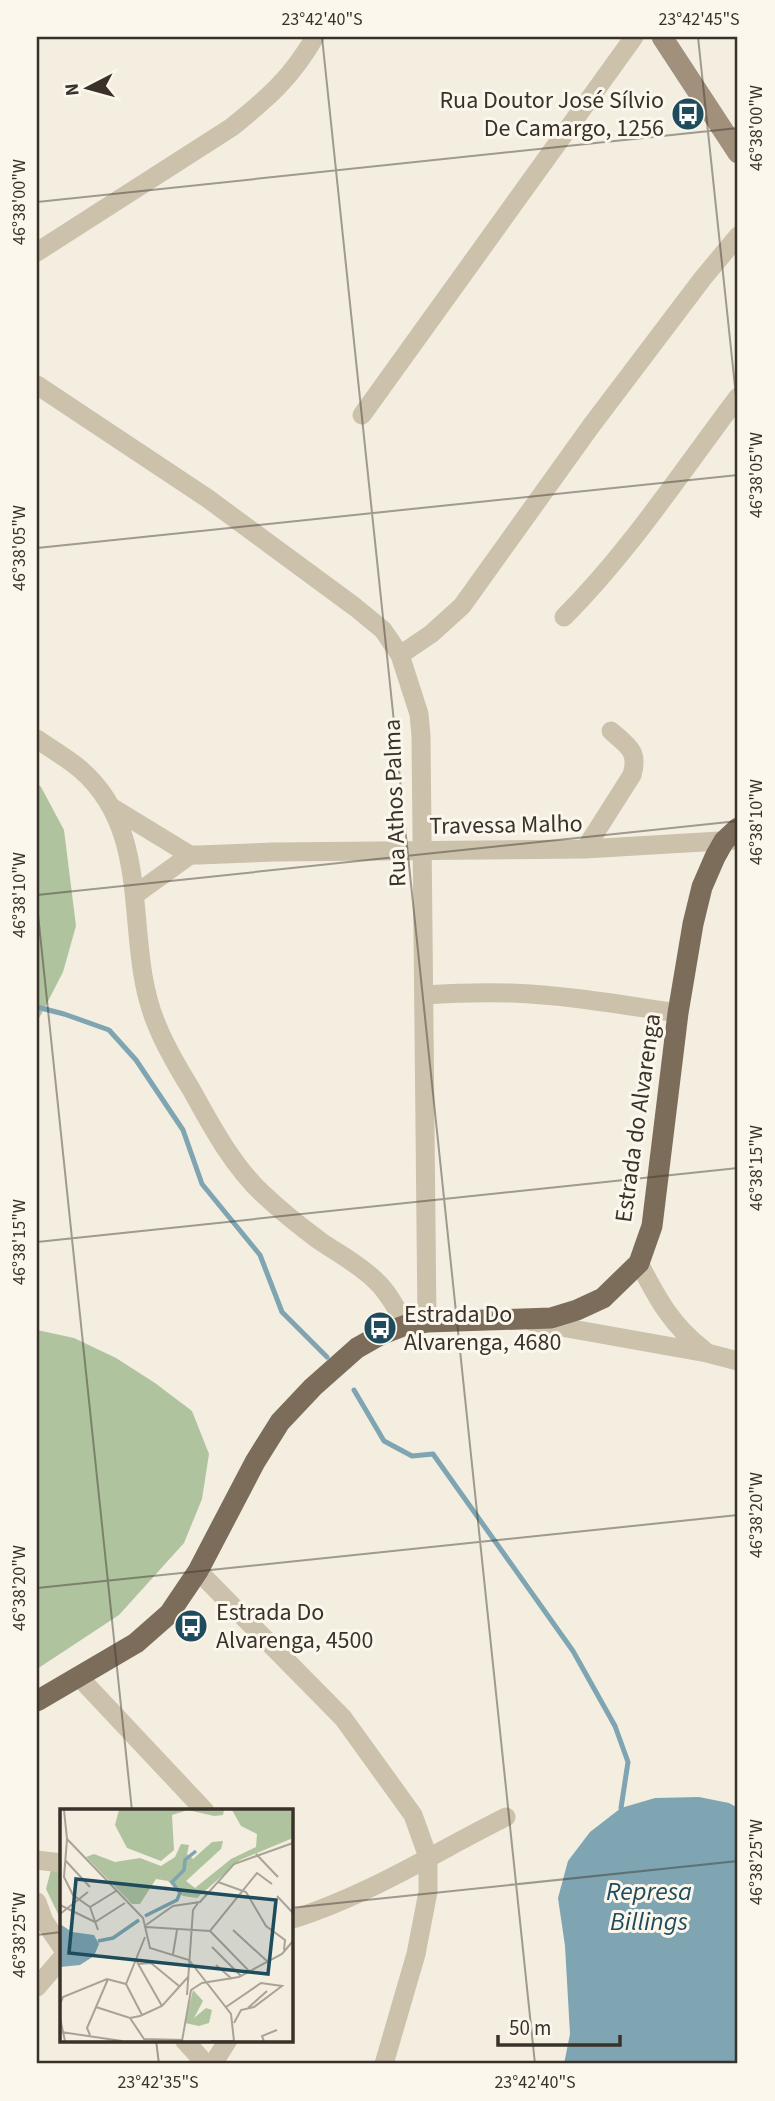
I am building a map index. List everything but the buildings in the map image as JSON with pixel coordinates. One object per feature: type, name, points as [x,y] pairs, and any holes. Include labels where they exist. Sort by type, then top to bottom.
[{"type":"main road","name":"Estrada do Alvarenga","points":[[37,1702],[136,1643],[169,1614],[198,1571],[255,1462],[280,1422],[357,1348],[380,1335],[417,1323],[551,1318],[578,1310],[603,1298],[639,1263],[652,1226],[678,1013],[693,924],[702,887],[734,837]]},
{"type":"street","points":[[37,252],[232,127],[286,80],[315,37]]},
{"type":"street","points":[[362,415],[634,37]]},
{"type":"street","points":[[662,37],[738,153]]},
{"type":"street","points":[[400,655],[431,634],[462,606],[591,426],[738,236]]},
{"type":"street","name":"Rua Athos Palma","points":[[37,385],[207,498],[355,607],[383,630],[400,655],[413,693],[421,736],[424,851],[422,915],[425,995],[417,1323]]},
{"type":"street","points":[[564,617],[585,596],[648,519],[738,397]]},
{"type":"street","points":[[585,849],[635,766],[633,753],[611,731]]},
{"type":"street","points":[[37,739],[81,770],[113,808],[190,855],[136,894]]},
{"type":"street","points":[[113,808],[136,894],[137,934],[143,979],[155,1022],[175,1062],[229,1152],[261,1192],[318,1239],[376,1281],[417,1323]]},
{"type":"street","name":"Travessa Malho","points":[[190,855],[585,849],[734,837]]},
{"type":"street","points":[[425,995],[513,993],[678,1013]]},
{"type":"street","points":[[639,1263],[674,1324],[707,1353]]},
{"type":"street","points":[[524,1320],[738,1361]]},
{"type":"street","points":[[198,1571],[343,1718],[413,1815],[428,1857],[428,1892],[416,1954],[384,2064]]},
{"type":"street","points":[[79,1677],[203,1809]]},
{"type":"street","points":[[292,1919],[352,1898],[506,1817]]},
{"type":"street","points":[[37,1860],[60,1863]]},
{"type":"street","points":[[37,1902],[44,1921],[60,1945]]},
{"type":"street","points":[[37,1987],[60,1960]]},
{"type":"street","points":[[186,2042],[206,2064]]},
{"type":"street","points":[[213,2064],[227,2042]]},
{"type":"green space","points":[[37,783],[64,830],[76,926],[63,972],[37,1021]]},
{"type":"green space","points":[[37,1330],[74,1338],[116,1358],[155,1383],[192,1411],[209,1454],[202,1499],[184,1543],[119,1615],[37,1669]]},
{"type":"green space","points":[[51,1870],[60,1873],[60,1918],[46,1889]]},
{"type":"water","name":"Represa Billings","points":[[699,1797],[729,1803],[738,1808],[738,2064],[564,2064],[570,2034],[565,1946],[558,1898],[568,1861],[590,1832],[621,1808],[655,1798]]},
{"type":"waterway","points":[[37,1007],[109,1030],[136,1060],[183,1130],[202,1184],[260,1255],[282,1312],[327,1357]]},
{"type":"waterway","points":[[354,1390],[384,1441],[412,1456],[433,1454],[573,1651],[615,1726],[628,1762],[621,1808]]},
{"type":"place","name":"Rua Doutor José Sílvio De Camargo, 1256","points":[[688,114]]},
{"type":"place","name":"Estrada Do Alvarenga, 4680","points":[[380,1328]]},
{"type":"place","name":"Estrada Do Alvarenga, 4500","points":[[191,1626]]}]
